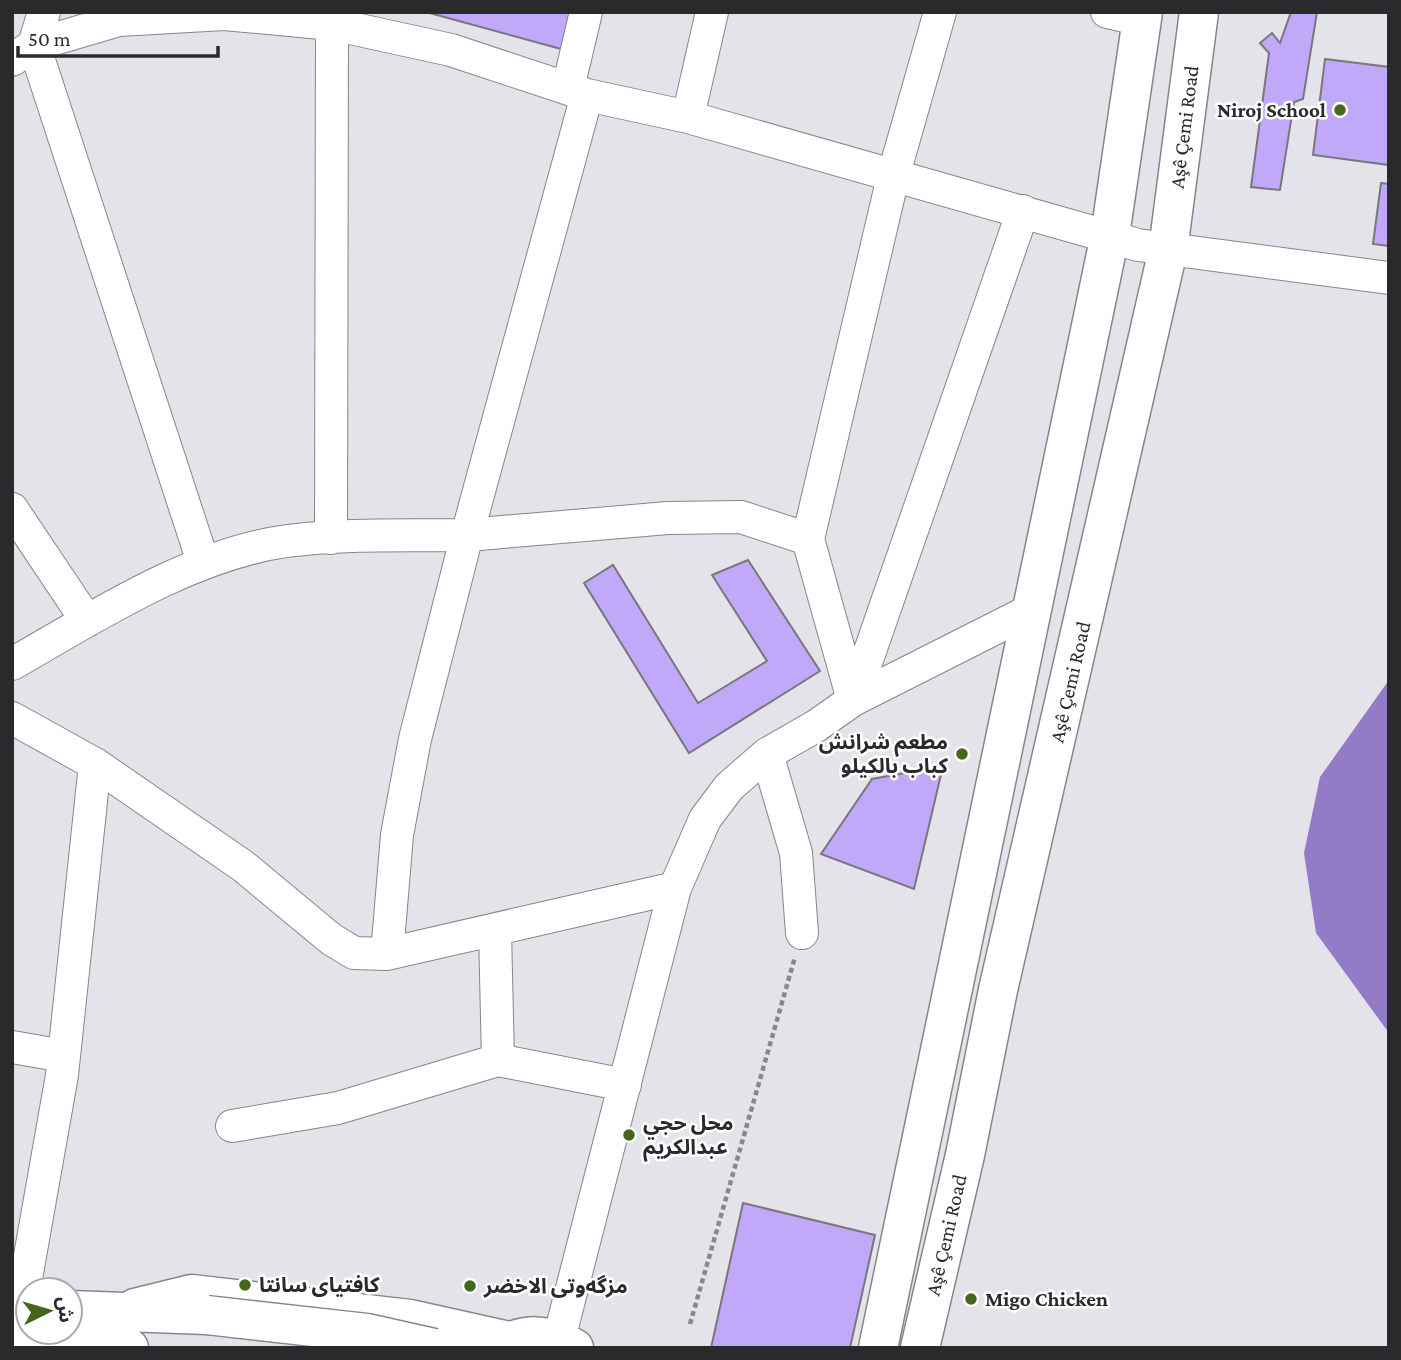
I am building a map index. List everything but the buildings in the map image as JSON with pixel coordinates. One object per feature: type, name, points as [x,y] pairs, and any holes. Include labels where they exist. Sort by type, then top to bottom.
[{"type":"main road","name":"Aşê Çemi Road","points":[[920,1348],[965,1155],[998,990],[1168,250],[1199,12]]},
{"type":"main road","name":"Aşê Çemi Road","points":[[878,1348],[1035,608],[1110,235],[1130,15]]},
{"type":"main road","points":[[124,1339],[192,1294],[423,1338]]},
{"type":"main road","points":[[84,1330],[124,1339],[207,1315],[367,1334],[503,1344],[526,1336],[567,1344]]},
{"type":"main road","points":[[84,1318],[124,1339]]},
{"type":"street","points":[[44,12],[23,52],[203,562]]},
{"type":"street","points":[[387,954],[397,835],[415,739],[578,91],[586,12]]},
{"type":"street","points":[[688,117],[712,12]]},
{"type":"street","points":[[853,700],[808,539],[893,177],[940,12]]},
{"type":"street","points":[[23,52],[119,20],[224,14],[332,24],[451,50],[578,91],[688,117],[893,177],[1168,250],[1389,278]]},
{"type":"street","points":[[331,538],[332,24]]},
{"type":"street","points":[[853,700],[1023,211]]},
{"type":"street","points":[[12,509],[87,621]]},
{"type":"street","points":[[12,664],[87,621],[203,562],[286,541],[467,535],[668,518],[741,517],[808,539]]},
{"type":"street","points":[[567,1344],[625,1085],[675,888],[705,819],[729,786],[767,754],[853,700],[1035,608]]},
{"type":"street","points":[[12,718],[95,764],[243,866],[331,939],[354,953],[387,954],[675,888]]},
{"type":"street","points":[[767,754],[796,853],[802,933]]},
{"type":"street","points":[[25,1276],[64,1056],[95,764]]},
{"type":"street","points":[[495,931],[498,1060]]},
{"type":"street","points":[[12,1047],[64,1056]]},
{"type":"street","points":[[232,1126],[338,1108],[498,1060],[625,1085]]},
{"type":"path","points":[[690,1324],[802,933]]},
{"type":"shaded area","points":[[1389,680],[1389,1033],[1316,933],[1304,853],[1320,777]]},
{"type":"place","name":"Niroj School","points":[[1340,110]]},
{"type":"place","name":"مطعم شرانش كباب بالكيلو","points":[[962,754]]},
{"type":"place","name":"محل حجي عبدالكريم","points":[[629,1135]]},
{"type":"place","name":"کافتیای سانتا","points":[[245,1285]]},
{"type":"place","name":"مزگەوتی الاخضر","points":[[470,1286]]},
{"type":"place","name":"Migo Chicken","points":[[971,1299]]}]
